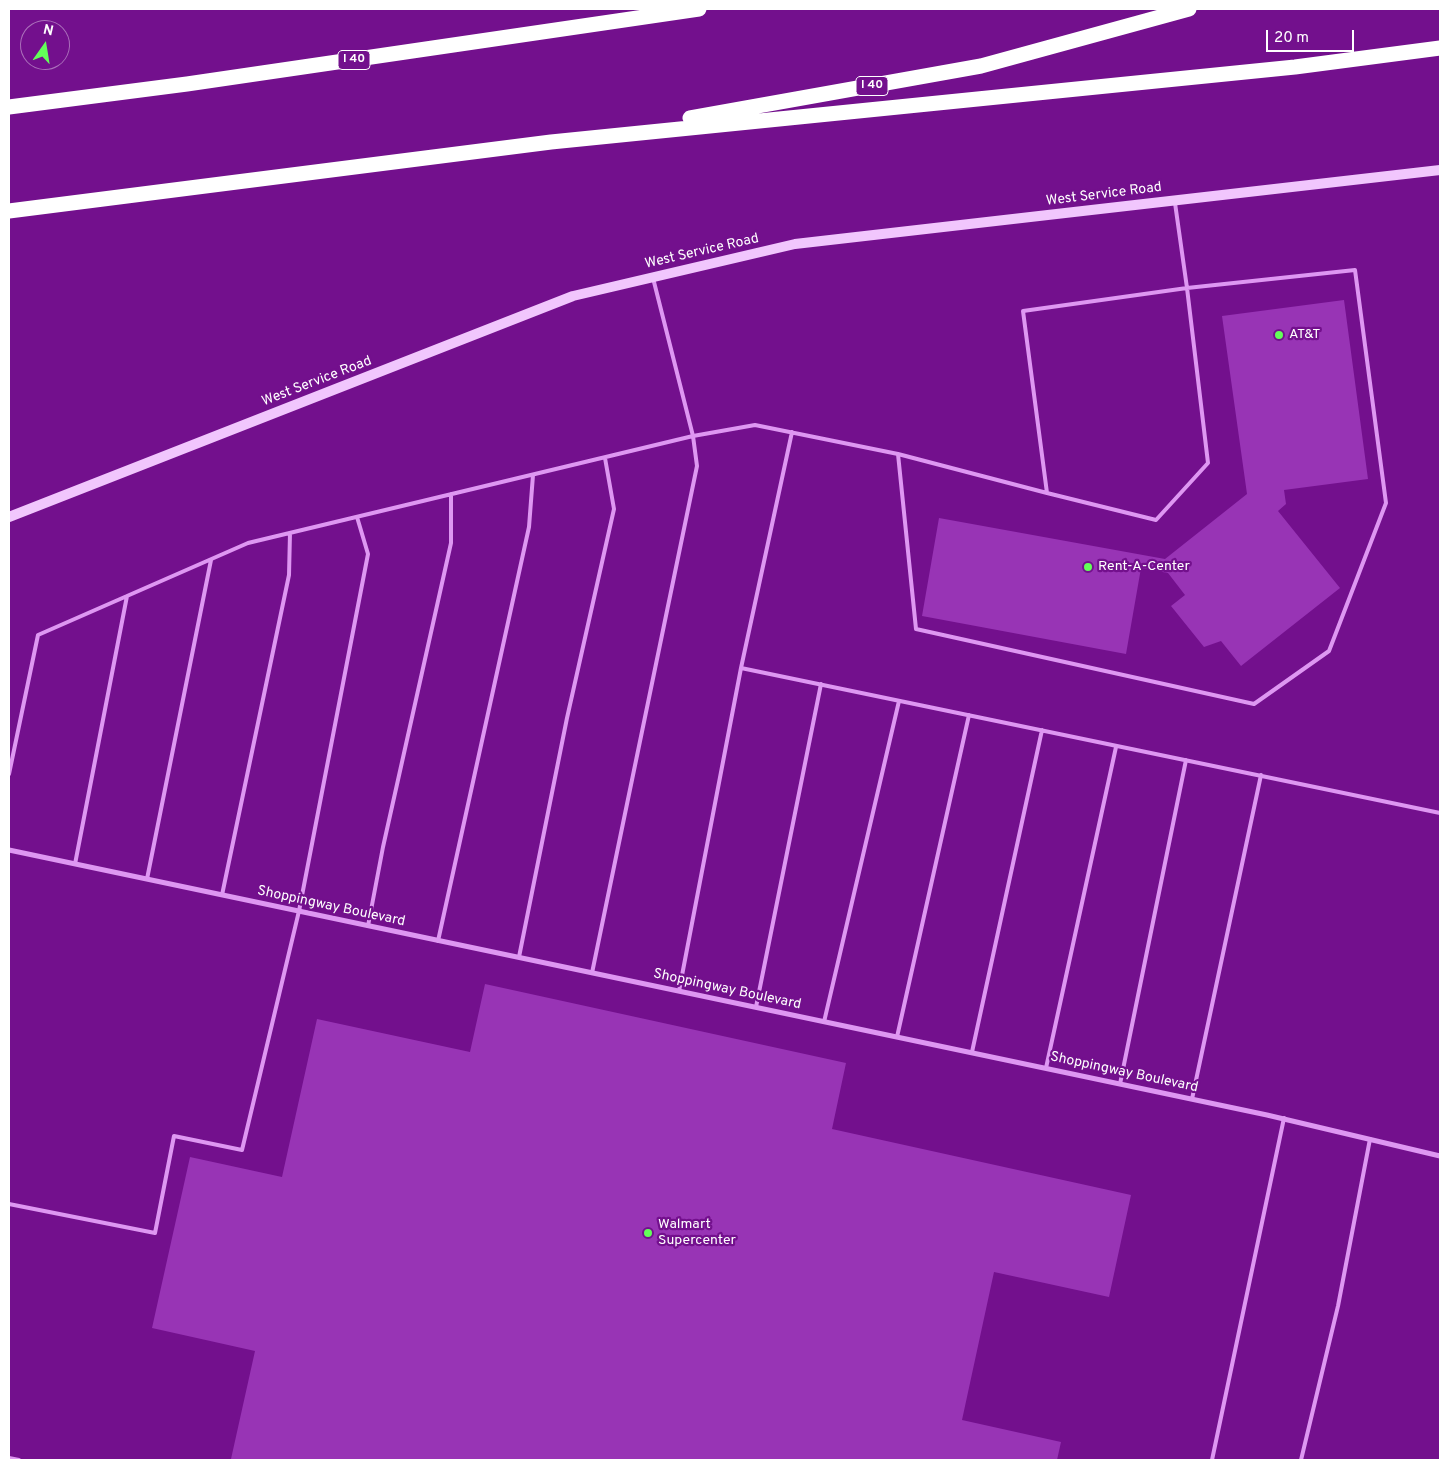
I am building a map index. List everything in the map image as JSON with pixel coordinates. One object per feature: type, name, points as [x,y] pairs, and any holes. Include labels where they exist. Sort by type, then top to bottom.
[{"type":"highway","name":"I 40","points":[[9,107],[187,84],[699,9]]},
{"type":"highway","name":"I 40","points":[[9,211],[551,142],[780,104],[981,66],[1189,9]]},
{"type":"highway","points":[[551,142],[1295,67],[1440,48]]},
{"type":"main road","name":"West Service Road","points":[[9,517],[573,296],[795,244],[1440,170]]},
{"type":"street","name":"Shoppingway Boulevard","points":[[9,850],[1284,1118],[1440,1156]]},
{"type":"lane","points":[[9,774],[38,635],[248,543],[693,436],[755,425],[898,454],[1156,520],[1208,463],[1175,200]]},
{"type":"lane","points":[[898,454],[916,630],[1254,704],[1329,651],[1386,503],[1355,270],[1187,288],[1023,311],[1047,493]]},
{"type":"lane","points":[[592,973],[697,466],[693,436],[653,278]]},
{"type":"lane","points":[[679,991],[740,668],[792,432]]},
{"type":"lane","points":[[519,957],[567,718],[614,509],[605,458]]},
{"type":"lane","points":[[438,940],[529,527],[533,475]]},
{"type":"lane","points":[[368,926],[383,847],[451,543],[451,494]]},
{"type":"lane","points":[[9,1204],[154,1233],[174,1136],[242,1150],[299,911],[368,554],[357,517]]},
{"type":"lane","points":[[222,895],[289,575],[290,533]]},
{"type":"lane","points":[[147,879],[210,560]]},
{"type":"lane","points":[[74,864],[127,596]]},
{"type":"lane","points":[[740,668],[1440,812]]},
{"type":"lane","points":[[756,1007],[821,684]]},
{"type":"lane","points":[[824,1022],[899,700]]},
{"type":"lane","points":[[897,1037],[969,715]]},
{"type":"lane","points":[[972,1052],[1042,730]]},
{"type":"lane","points":[[1046,1068],[1116,746]]},
{"type":"lane","points":[[1120,1084],[1186,760]]},
{"type":"lane","points":[[1192,1099],[1260,776]]},
{"type":"lane","points":[[1212,1460],[1284,1118]]},
{"type":"lane","points":[[1301,1460],[1338,1306],[1370,1139]]},
{"type":"lane","points":[[9,1458],[19,1460]]},
{"type":"building","points":[[1344,300],[1368,479],[1284,490],[1286,504],[1278,511],[1340,588],[1241,666],[1221,641],[1204,647],[1171,606],[1185,595],[1168,573],[1141,568],[1126,654],[922,616],[939,518],[1165,559],[1247,494],[1222,316]]},
{"type":"building","name":"Walmart Supercenter","points":[[485,984],[846,1063],[832,1129],[1131,1195],[1109,1297],[994,1272],[962,1420],[1061,1442],[1057,1460],[231,1459],[255,1351],[152,1328],[190,1157],[282,1177],[317,1019],[470,1052]]},
{"type":"place","name":"AT&T","points":[[1279,335]]},
{"type":"place","name":"Rent-A-Center","points":[[1088,567]]},
{"type":"place","name":"Walmart Supercenter","points":[[648,1233]]}]
